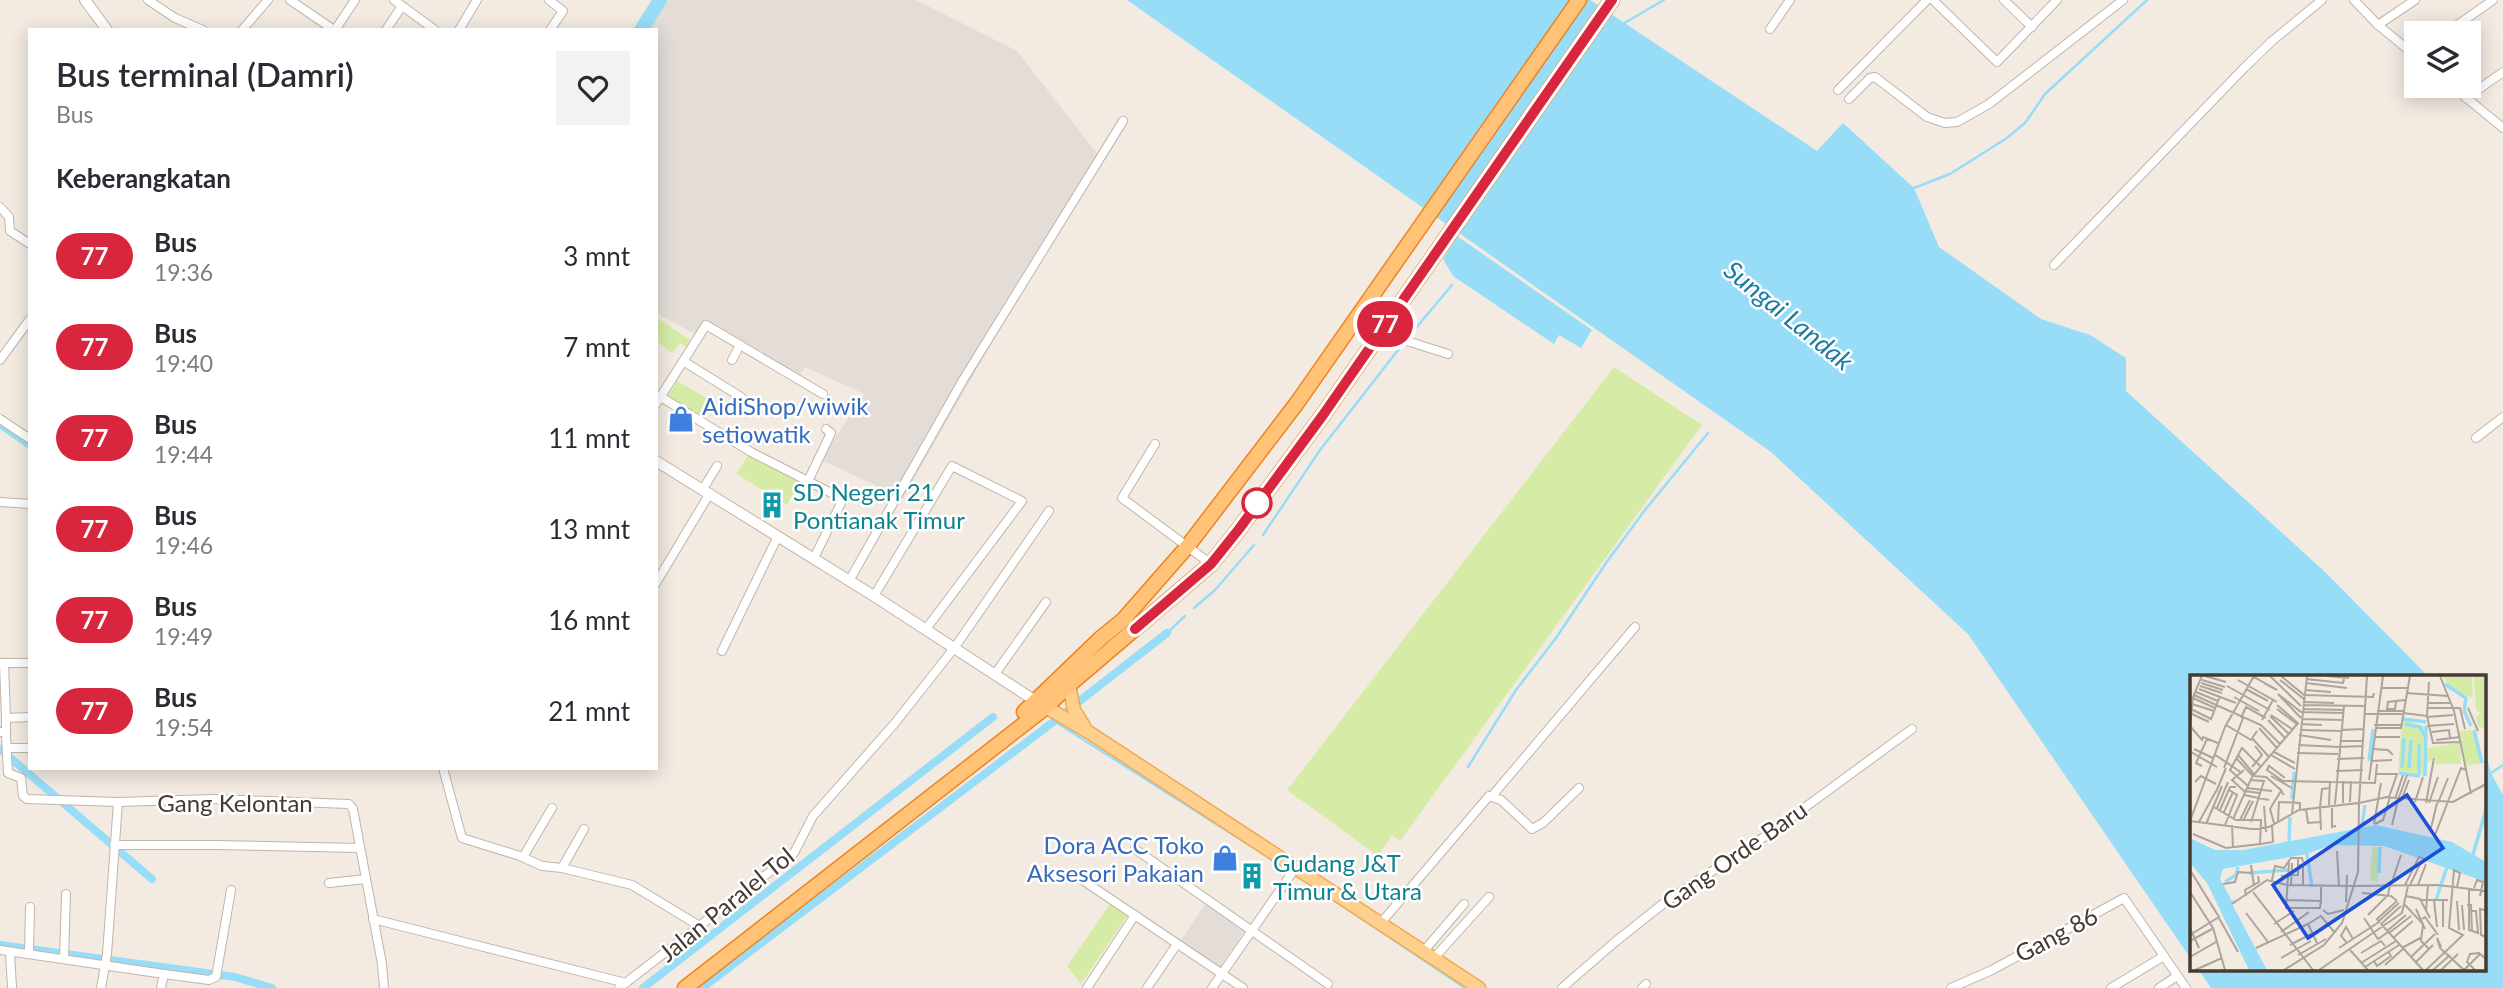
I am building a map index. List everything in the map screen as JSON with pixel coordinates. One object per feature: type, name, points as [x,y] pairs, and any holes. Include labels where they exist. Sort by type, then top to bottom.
[{"type":"highway","points":[[674,988],[911,799],[1052,710],[1101,638],[1123,620],[1187,547],[1297,403],[1579,0]]},
{"type":"highway","points":[[1052,710],[1069,684],[1211,564],[1323,415],[1612,0]]},
{"type":"highway","points":[[685,988],[951,776]]},
{"type":"main road","points":[[1069,684],[1073,710],[1090,733]]},
{"type":"main road","points":[[1052,710],[1479,988]]},
{"type":"street","points":[[85,0],[106,28]]},
{"type":"street","points":[[148,0],[175,18],[198,28]]},
{"type":"street","points":[[244,28],[268,0]]},
{"type":"street","points":[[290,0],[331,28]]},
{"type":"street","points":[[335,28],[355,0]]},
{"type":"street","points":[[459,28],[478,0]]},
{"type":"street","points":[[549,0],[563,11],[551,28]]},
{"type":"street","points":[[1770,29],[1790,0]]},
{"type":"street","points":[[1838,90],[1927,0]]},
{"type":"street","points":[[1933,0],[1997,62],[2057,0]]},
{"type":"street","points":[[2004,0],[2032,27]]},
{"type":"street","points":[[1849,99],[1870,78],[1875,77],[1927,117],[1945,123],[1957,122],[1989,104],[2123,0]]},
{"type":"street","points":[[2054,265],[2228,84],[2272,41],[2322,0]]},
{"type":"street","points":[[2354,0],[2378,25],[2404,46]]},
{"type":"street","points":[[2378,25],[2416,0]]},
{"type":"street","points":[[2463,21],[2493,0]]},
{"type":"street","points":[[387,28],[398,3],[432,28]]},
{"type":"street","points":[[2481,87],[2503,72]]},
{"type":"street","points":[[2466,98],[2503,128]]},
{"type":"street","points":[[849,581],[963,380],[1123,121]]},
{"type":"street","points":[[0,207],[9,217],[10,231],[28,243]]},
{"type":"street","points":[[1390,317],[1407,341],[1448,354]]},
{"type":"street","points":[[0,360],[28,322]]},
{"type":"street","points":[[814,558],[843,499],[751,452],[659,400],[706,325],[823,394]]},
{"type":"street","points":[[732,360],[740,345]]},
{"type":"street","points":[[683,361],[741,397]]},
{"type":"street","points":[[2476,439],[2503,417]]},
{"type":"street","points":[[0,419],[28,438]]},
{"type":"street","points":[[808,481],[831,433],[826,429]]},
{"type":"street","points":[[1155,444],[1122,498],[1211,564]]},
{"type":"street","points":[[658,462],[1052,710]]},
{"type":"street","points":[[658,579],[717,466]]},
{"type":"street","points":[[874,596],[952,466],[1022,501],[926,629]]},
{"type":"street","points":[[0,502],[28,504]]},
{"type":"street","name":"Jalan Paralel Tol","points":[[623,986],[794,853],[813,816],[895,723],[955,647],[1049,511]]},
{"type":"street","points":[[722,651],[778,536]]},
{"type":"street","points":[[995,674],[1046,602]]},
{"type":"street","points":[[1380,924],[1634,627]]},
{"type":"street","points":[[28,663],[2,663],[6,718],[3,732],[7,748],[28,748]]},
{"type":"street","points":[[6,718],[28,717]]},
{"type":"street","name":"Gang Orde Baru","points":[[1562,988],[1664,904],[1770,833],[1912,729]]},
{"type":"street","name":"Gang Kelontan","points":[[7,748],[8,773],[20,778],[25,798],[118,802],[226,799],[343,803],[351,806],[360,848]]},
{"type":"street","points":[[444,770],[462,838],[523,857],[542,866],[562,868],[632,885],[701,927]]},
{"type":"street","points":[[1492,796],[1513,810],[1532,829],[1543,824],[1579,788]]},
{"type":"street","points":[[101,988],[107,959],[118,802]]},
{"type":"street","points":[[523,857],[552,808]]},
{"type":"street","points":[[562,868],[584,830]]},
{"type":"street","points":[[114,845],[360,848],[384,988]]},
{"type":"street","points":[[1135,849],[1328,984]]},
{"type":"street","points":[[1212,988],[1296,867]]},
{"type":"street","points":[[1076,875],[1243,988]]},
{"type":"street","points":[[329,883],[366,879]]},
{"type":"street","points":[[0,950],[10,952],[29,949],[107,959],[164,974],[209,980],[216,974],[231,890]]},
{"type":"street","points":[[64,954],[66,894]]},
{"type":"street","points":[[1429,955],[1489,897]]},
{"type":"street","name":"Gang 86","points":[[1951,988],[1961,986],[1992,970],[2124,898],[2164,956]]},
{"type":"street","points":[[1429,955],[1464,904]]},
{"type":"street","points":[[29,949],[30,907]]},
{"type":"street","points":[[1087,988],[1135,915]]},
{"type":"street","points":[[373,919],[623,986]]},
{"type":"street","points":[[1147,988],[1177,944]]},
{"type":"street","points":[[10,952],[12,988]]},
{"type":"street","points":[[2110,988],[2164,956],[2186,988]]},
{"type":"street","points":[[161,988],[164,974]]},
{"type":"street","points":[[2159,988],[2177,976]]},
{"type":"shaded area","points":[[666,0],[916,0],[1017,51],[1099,156],[903,498],[821,460],[864,394],[805,367],[798,378],[710,326],[702,338],[658,314],[658,28],[649,28]]},
{"type":"shaded area","points":[[1205,904],[1244,931],[1219,969],[1180,942]]},
{"type":"green space","points":[[658,318],[690,340],[686,347],[680,343],[672,353],[658,342]]},
{"type":"green space","points":[[1614,367],[1702,425],[1400,841],[1392,835],[1378,856],[1287,790]]},
{"type":"green space","points":[[677,381],[710,400],[702,418],[667,398]]},
{"type":"green space","points":[[749,454],[799,482],[787,505],[736,474]]},
{"type":"green space","points":[[1110,904],[1127,916],[1081,984],[1067,966]]},
{"type":"water","name":"Sungai Landak","points":[[1127,0],[1590,0],[1817,151],[1843,123],[1914,188],[1939,247],[2041,319],[2090,335],[2126,358],[2126,391],[2325,572],[2427,675],[2190,675],[2190,958],[1968,634],[1771,452]]},
{"type":"water","points":[[1457,236],[1592,330],[1581,348],[1559,335],[1554,344],[1453,276],[1443,259]]},
{"type":"water","points":[[2486,754],[2491,773],[2503,795],[2503,988],[2211,988],[2199,970],[2486,970]]},
{"type":"waterway","points":[[642,28],[660,0]]},
{"type":"waterway","points":[[1621,25],[1664,0]]},
{"type":"waterway","points":[[1914,188],[1950,174],[2007,138],[2025,123],[2045,94],[2147,0]]},
{"type":"waterway","points":[[1410,335],[1452,285]]},
{"type":"waterway","points":[[1263,535],[1320,450],[1402,345]]},
{"type":"waterway","points":[[0,424],[28,444]]},
{"type":"waterway","points":[[1468,767],[1516,690],[1556,638],[1606,563],[1708,433]]},
{"type":"waterway","points":[[1194,608],[1215,590],[1254,545]]},
{"type":"waterway","points":[[1167,633],[1185,616]]},
{"type":"waterway","points":[[1077,703],[1167,633]]},
{"type":"waterway","points":[[702,988],[1069,710]]},
{"type":"waterway","points":[[643,988],[993,717]]},
{"type":"waterway","points":[[1054,721],[1254,848]]},
{"type":"waterway","points":[[0,749],[152,879]]},
{"type":"waterway","points":[[2491,773],[2503,765]]},
{"type":"waterway","points":[[1328,896],[1465,988]]},
{"type":"waterway","points":[[0,945],[235,977],[272,988]]},
{"type":"bus line","name":"77","points":[[1135,629],[1211,564],[1239,529],[1323,415],[1612,0]]},
{"type":"place","name":"AidiShop/wiwik setiowatik","points":[[681,419]]},
{"type":"place","name":"SD Negeri 21 Pontianak Timur","points":[[772,505]]},
{"type":"place","name":"Dora ACC Toko Aksesori Pakaian","points":[[1225,858]]},
{"type":"place","name":"Gudang J&T Timur & Utara","points":[[1252,876]]}]
